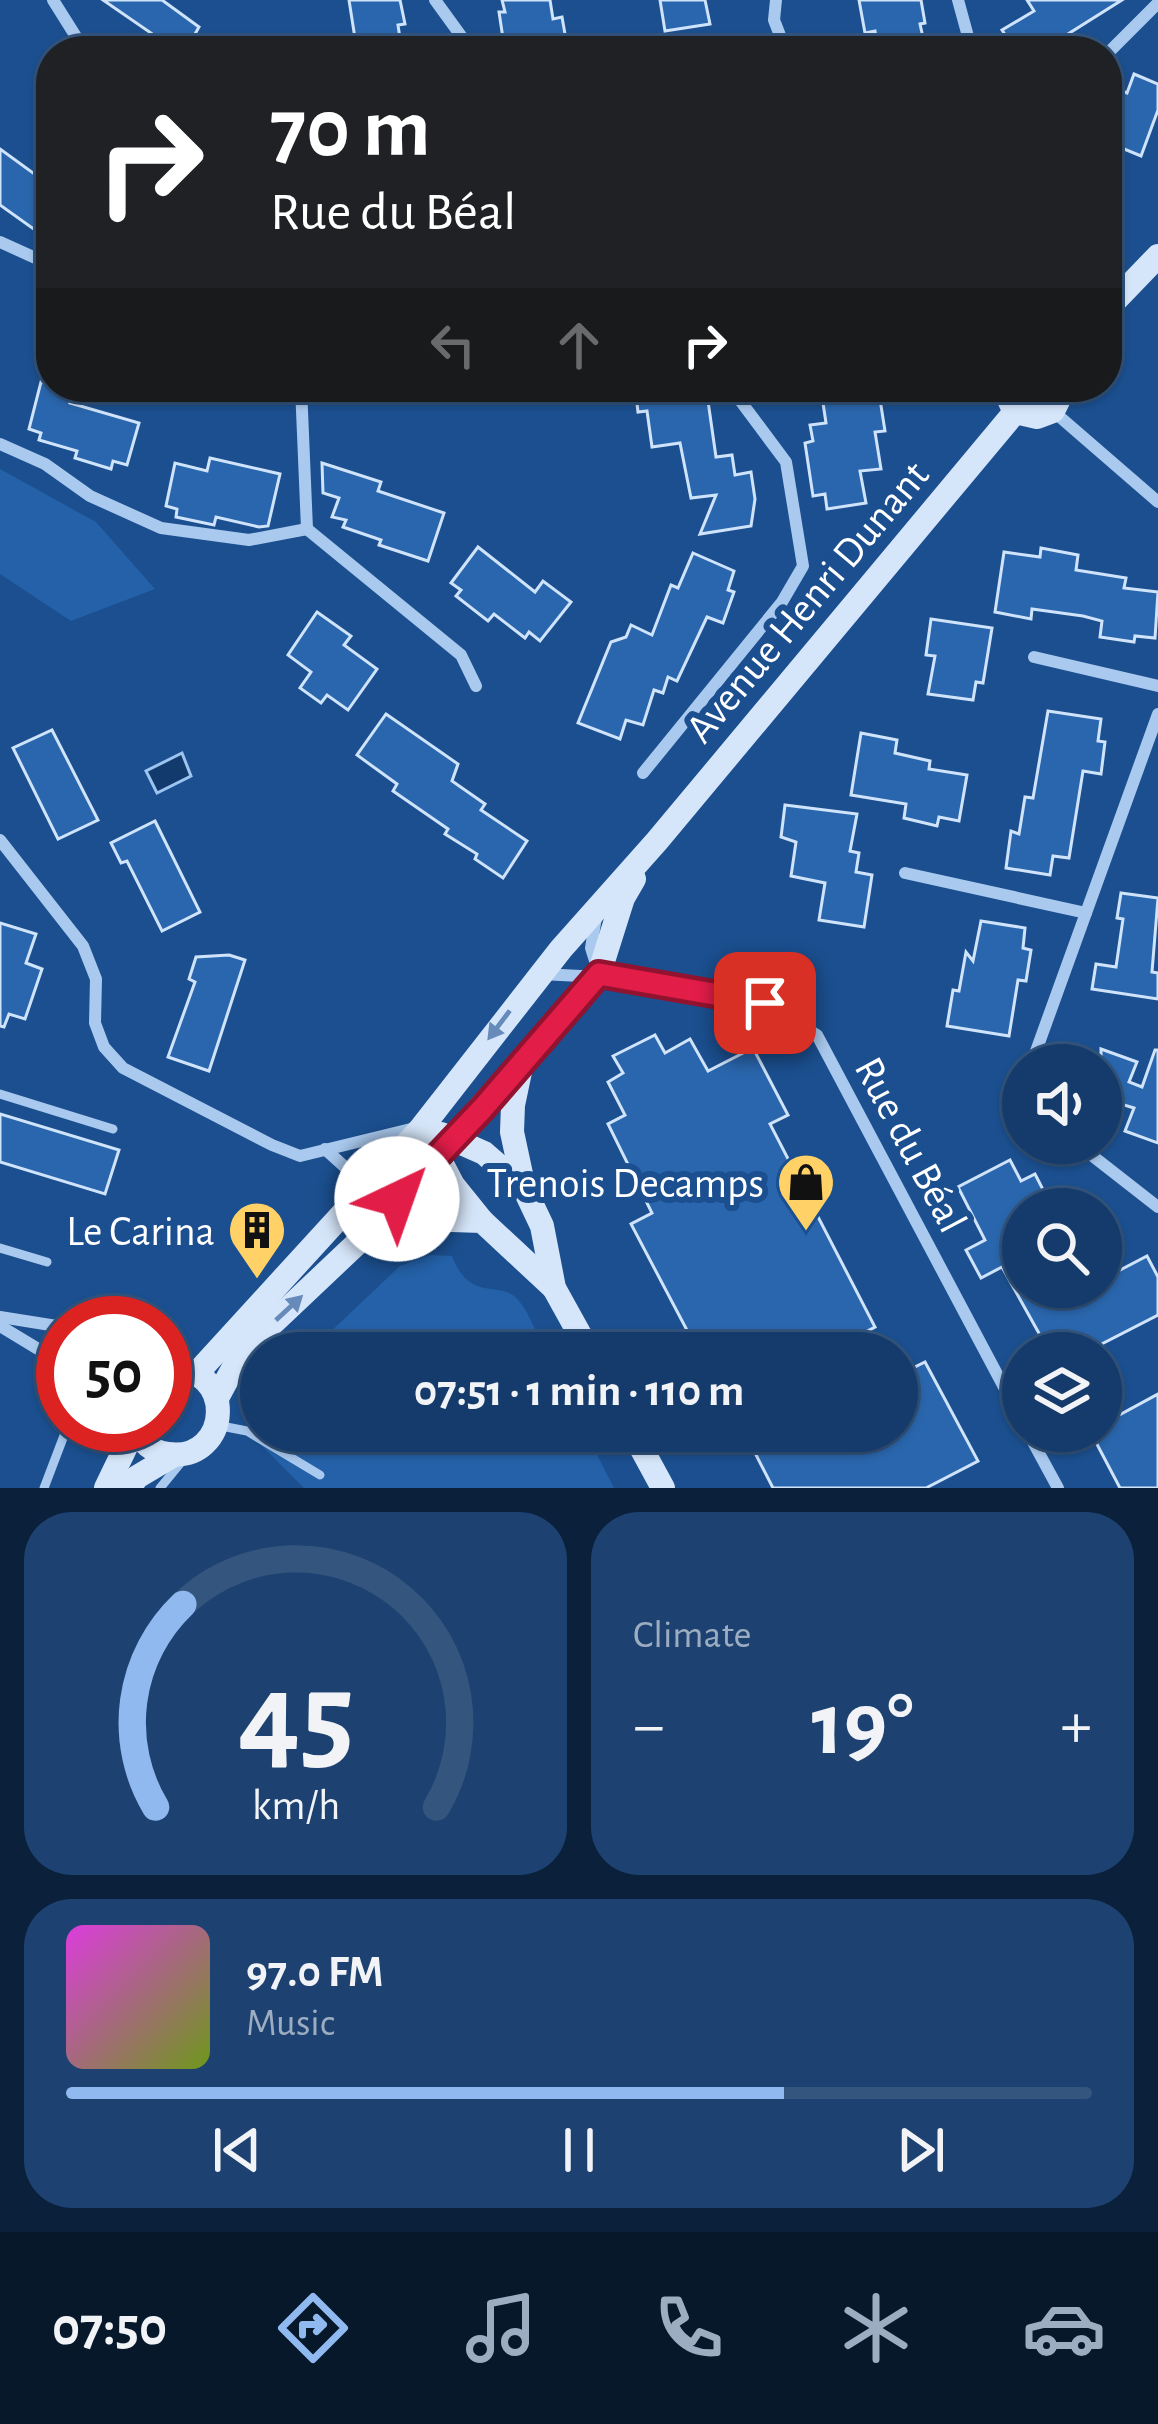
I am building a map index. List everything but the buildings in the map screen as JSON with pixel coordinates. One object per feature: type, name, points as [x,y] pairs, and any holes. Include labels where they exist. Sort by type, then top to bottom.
[{"type":"main road","points":[[1122,293],[1158,256]]},
{"type":"main road","points":[[1010,402],[1015,412],[1037,418],[1053,411],[1058,402]]},
{"type":"main road","name":"Avenue Henri Dunant","points":[[657,841],[1015,412]]},
{"type":"main road","points":[[197,1372],[361,1198],[540,974],[657,841]]},
{"type":"main road","points":[[129,1488],[137,1477],[210,1438],[217,1425],[217,1398],[242,1352],[370,1232],[599,974],[623,898],[657,841]]},
{"type":"main road","points":[[524,1059],[512,1132],[524,1188],[542,1226],[554,1288],[578,1332]]},
{"type":"main road","points":[[422,1127],[446,1147],[484,1153],[524,1188]]},
{"type":"main road","points":[[446,1147],[453,1185],[482,1221],[554,1288]]},
{"type":"main road","points":[[370,1232],[421,1219],[482,1221]]},
{"type":"main road","points":[[192,1371],[217,1398]]},
{"type":"main road","points":[[106,1488],[122,1452]]},
{"type":"main road","points":[[171,1452],[181,1454]]},
{"type":"main road","points":[[643,1452],[663,1488]]},
{"type":"street","points":[[53,0],[76,36]]},
{"type":"street","points":[[435,0],[461,36]]},
{"type":"street","points":[[776,0],[781,36]]},
{"type":"street","points":[[958,0],[968,36]]},
{"type":"street","points":[[1122,39],[1158,3]]},
{"type":"street","points":[[0,242],[36,258]]},
{"type":"street","points":[[302,402],[307,529],[461,655],[476,686]]},
{"type":"street","points":[[643,773],[782,602],[803,566],[786,462],[741,402]]},
{"type":"street","points":[[1053,411],[1158,502]]},
{"type":"street","points":[[0,444],[45,464],[90,496],[161,528],[249,540],[307,529]]},
{"type":"street","points":[[1034,657],[1158,686]]},
{"type":"street","points":[[1039,1044],[1158,714]]},
{"type":"street","points":[[0,840],[83,946],[96,979],[95,1023],[104,1047],[123,1068],[300,1156],[422,1127]]},
{"type":"street","points":[[904,873],[1086,913]]},
{"type":"street","points":[[599,974],[591,948],[593,923],[602,903]]},
{"type":"street","name":"Rue du Béal","points":[[540,974],[599,974],[765,1003],[817,1035],[1002,1383]]},
{"type":"street","points":[[325,1149],[358,1178],[361,1198]]},
{"type":"street","points":[[1102,1164],[1158,1208]]},
{"type":"street","points":[[0,1322],[36,1325]]},
{"type":"street","points":[[0,1322],[36,1347]]},
{"type":"street","points":[[1039,1452],[1058,1488]]},
{"type":"lane","points":[[0,1094],[113,1129]]},
{"type":"lane","points":[[0,1248],[46,1262]]},
{"type":"lane","points":[[217,1425],[247,1431],[320,1475]]},
{"type":"lane","points":[[44,1488],[58,1452]]},
{"type":"lane","points":[[160,1488],[181,1454]]},
{"type":"shaded area","points":[[0,469],[96,522],[155,589],[71,621],[0,574]]},
{"type":"shaded area","points":[[182,753],[191,776],[157,793],[146,771]]},
{"type":"shaded area","points":[[430,1255],[452,1256],[477,1286],[512,1294],[536,1332],[330,1332],[400,1266]]},
{"type":"shaded area","points":[[268,1452],[596,1452],[614,1488],[304,1488]]},
{"type":"place","name":"Trenois Decamps","points":[[806,1233]]},
{"type":"place","name":"Le Carina","points":[[257,1281]]},
{"type":"route","points":[[397,1199],[599,974],[765,1003]]}]
